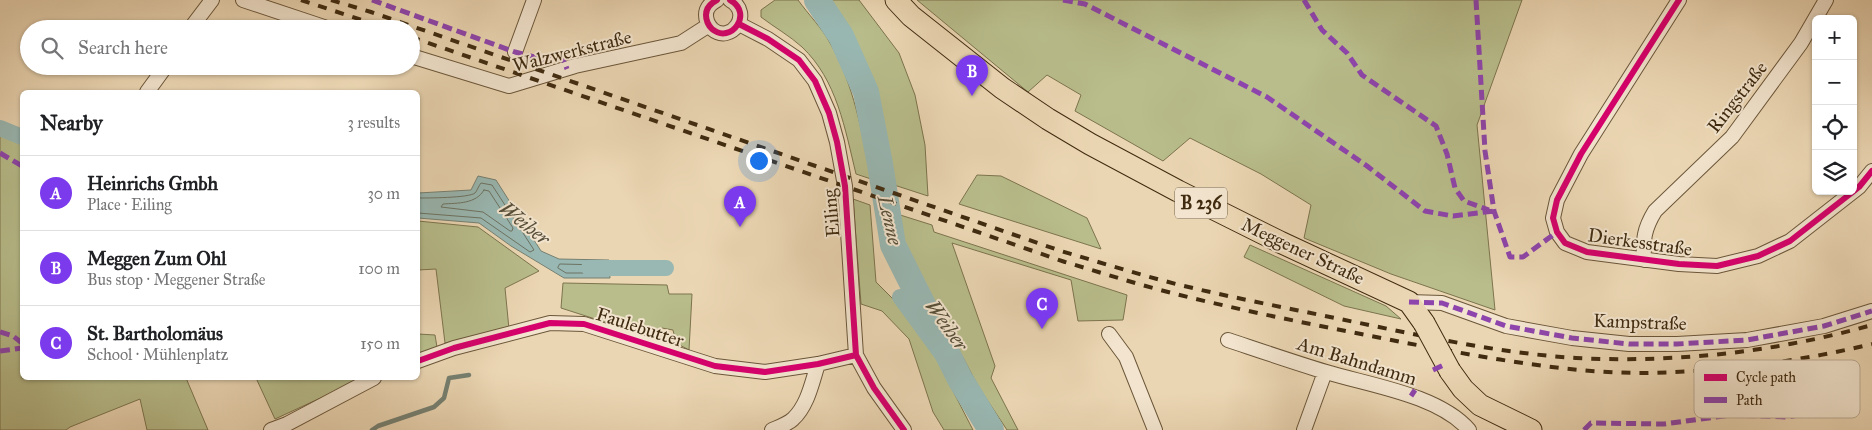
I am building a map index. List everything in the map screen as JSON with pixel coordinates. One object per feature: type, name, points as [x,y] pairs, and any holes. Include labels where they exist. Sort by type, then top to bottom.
[{"type":"main road","name":"Meggener Straße","points":[[896,0],[911,16],[1002,88],[1090,144],[1221,212],[1409,302],[1424,323],[1450,372],[1463,389],[1480,405],[1531,430]]},
{"type":"street","points":[[197,20],[212,0]]},
{"type":"street","points":[[243,0],[303,20]]},
{"type":"street","points":[[515,52],[534,0]]},
{"type":"street","name":"Dierkesstraße","points":[[1679,0],[1581,154],[1557,200],[1553,218],[1557,232],[1565,243],[1587,252],[1679,264],[1718,266],[1758,256],[1790,241],[1859,187],[1872,171]]},
{"type":"street","name":"Ringstraße","points":[[1644,260],[1643,241],[1646,225],[1655,211],[1732,138],[1801,43],[1826,0]]},
{"type":"street","points":[[709,2],[706,17],[709,25],[717,32],[727,33],[739,24],[738,2]]},
{"type":"street","name":"Eiling","points":[[739,24],[768,38],[799,60],[816,82],[830,112],[844,186],[856,355],[874,388],[904,430]]},
{"type":"street","name":"Walzwerkstraße","points":[[420,59],[509,86],[575,66],[681,44],[709,25]]},
{"type":"street","points":[[148,90],[159,75]]},
{"type":"street","name":"Kampstraße","points":[[1409,302],[1442,303],[1506,326],[1572,338],[1629,344],[1677,344],[1747,340],[1824,326],[1872,311]]},
{"type":"street","name":"Faulebutter","points":[[420,360],[454,348],[550,323],[584,324],[715,366],[765,372],[818,364],[856,355]]},
{"type":"street","points":[[1109,334],[1126,357],[1155,430]]},
{"type":"street","name":"Am Bahndamm","points":[[1228,340],[1324,372],[1435,404],[1462,422],[1469,430]]},
{"type":"street","points":[[772,430],[792,420],[799,412],[807,397],[818,364]]},
{"type":"street","points":[[1304,430],[1324,372]]},
{"type":"street","points":[[271,430],[370,380]]},
{"type":"green space","points":[[775,0],[798,0],[827,37],[851,92],[871,179],[856,174],[838,106],[824,74],[802,47],[761,17],[761,10]]},
{"type":"green space","points":[[827,0],[859,0],[899,53],[915,95],[925,145],[928,196],[891,184],[884,134],[874,90],[858,49]]},
{"type":"green space","points":[[917,0],[1522,0],[1477,125],[1495,310],[1391,274],[1304,238],[1311,205],[1261,174],[1190,138],[1163,161],[1075,111],[1081,95],[1047,75],[1028,92]]},
{"type":"green space","points":[[0,122],[20,130],[20,380],[187,380],[208,430],[147,430],[140,399],[66,430],[0,430]]},
{"type":"green space","points":[[977,175],[1001,176],[1087,218],[1101,249],[959,204]]},
{"type":"green space","points":[[853,199],[870,205],[876,282],[909,315],[933,352],[973,430],[944,430],[933,412],[909,339],[882,311],[861,304]]},
{"type":"green space","points":[[897,214],[932,225],[934,232],[1127,295],[1123,320],[1078,321],[1071,280],[952,243],[995,366],[991,378],[1018,430],[1007,430],[978,386],[906,249]]},
{"type":"green space","points":[[420,221],[478,227],[539,271],[505,288],[509,329],[445,343],[436,269],[420,270]]},
{"type":"green space","points":[[1250,245],[1386,306],[1401,319],[1344,306],[1244,257]]},
{"type":"green space","points":[[563,283],[667,285],[669,294],[692,294],[689,350],[676,343],[673,330],[662,328],[648,336],[561,308]]},
{"type":"green space","points":[[420,334],[435,335],[437,347],[420,354]]},
{"type":"green space","points":[[257,380],[360,380],[275,419]]},
{"type":"water","points":[[478,176],[496,180],[541,251],[559,259],[609,260],[610,278],[564,278],[511,246],[479,223],[420,218],[420,193],[471,190]]},
{"type":"waterway","name":"Lenne","points":[[817,0],[841,36],[866,92],[893,245],[960,379],[991,430]]},
{"type":"waterway","name":"Weiher","points":[[0,128],[20,136]]},
{"type":"waterway","name":"Weiher","points":[[589,268],[666,268]]},
{"type":"waterway","name":"Weiher","points":[[900,297],[960,379]]},
{"type":"waterway","points":[[372,430],[378,426],[434,407],[444,398],[449,378],[469,375]]},
{"type":"railway","points":[[301,0],[362,20]]},
{"type":"railway","points":[[331,0],[394,20]]},
{"type":"railway","points":[[420,29],[1061,251],[1161,280],[1236,298],[1455,342],[1515,352],[1576,358],[1651,359],[1725,354],[1799,342],[1872,325]]},
{"type":"railway","points":[[420,40],[1065,262],[1168,292],[1286,319],[1494,359],[1613,372],[1694,371]]},
{"type":"railway","points":[[1793,360],[1872,344]]},
{"type":"marked path","points":[[372,0],[515,52],[546,60],[559,57],[564,61],[567,69]]},
{"type":"marked path","points":[[1063,0],[1085,4],[1267,97],[1367,166],[1425,211],[1453,216],[1494,211]]},
{"type":"marked path","points":[[1304,0],[1322,30],[1347,53],[1362,75],[1436,126],[1447,154],[1455,188],[1464,201],[1489,210]]},
{"type":"marked path","points":[[1476,0],[1485,151],[1494,211],[1510,257],[1523,257],[1557,232]]},
{"type":"marked path","points":[[0,153],[20,165]]},
{"type":"marked path","points":[[1409,302],[1442,303],[1506,326],[1572,338],[1629,344],[1677,344],[1747,340],[1824,326],[1872,311]]},
{"type":"marked path","points":[[0,332],[13,336],[20,341]]},
{"type":"marked path","points":[[0,351],[20,348]]},
{"type":"marked path","points":[[1433,370],[1446,364]]},
{"type":"marked path","points":[[1411,396],[1415,390]]},
{"type":"marked path","points":[[1584,430],[1591,423],[1664,424],[1709,418]]},
{"type":"cycle path","points":[[717,0],[708,8],[706,15],[709,26],[719,33],[726,33],[732,30],[740,19],[740,12],[737,6],[730,0]]},
{"type":"cycle path","points":[[1679,0],[1581,154],[1557,200],[1553,218],[1557,232],[1565,243],[1587,252],[1679,264],[1717,266],[1758,256],[1790,241],[1859,187],[1872,171]]},
{"type":"cycle path","points":[[739,24],[768,39],[799,60],[815,81],[829,113],[837,142],[845,186],[856,355],[874,388],[904,430]]},
{"type":"cycle path","points":[[420,360],[454,348],[550,323],[584,324],[715,366],[765,372],[818,364],[856,355]]},
{"type":"place","name":"Meggen Zum Ohl","points":[[972,96]]},
{"type":"place","name":"Heinrichs Gmbh","points":[[740,227]]},
{"type":"place","name":"St. Bartholomäus","points":[[1042,329]]}]
